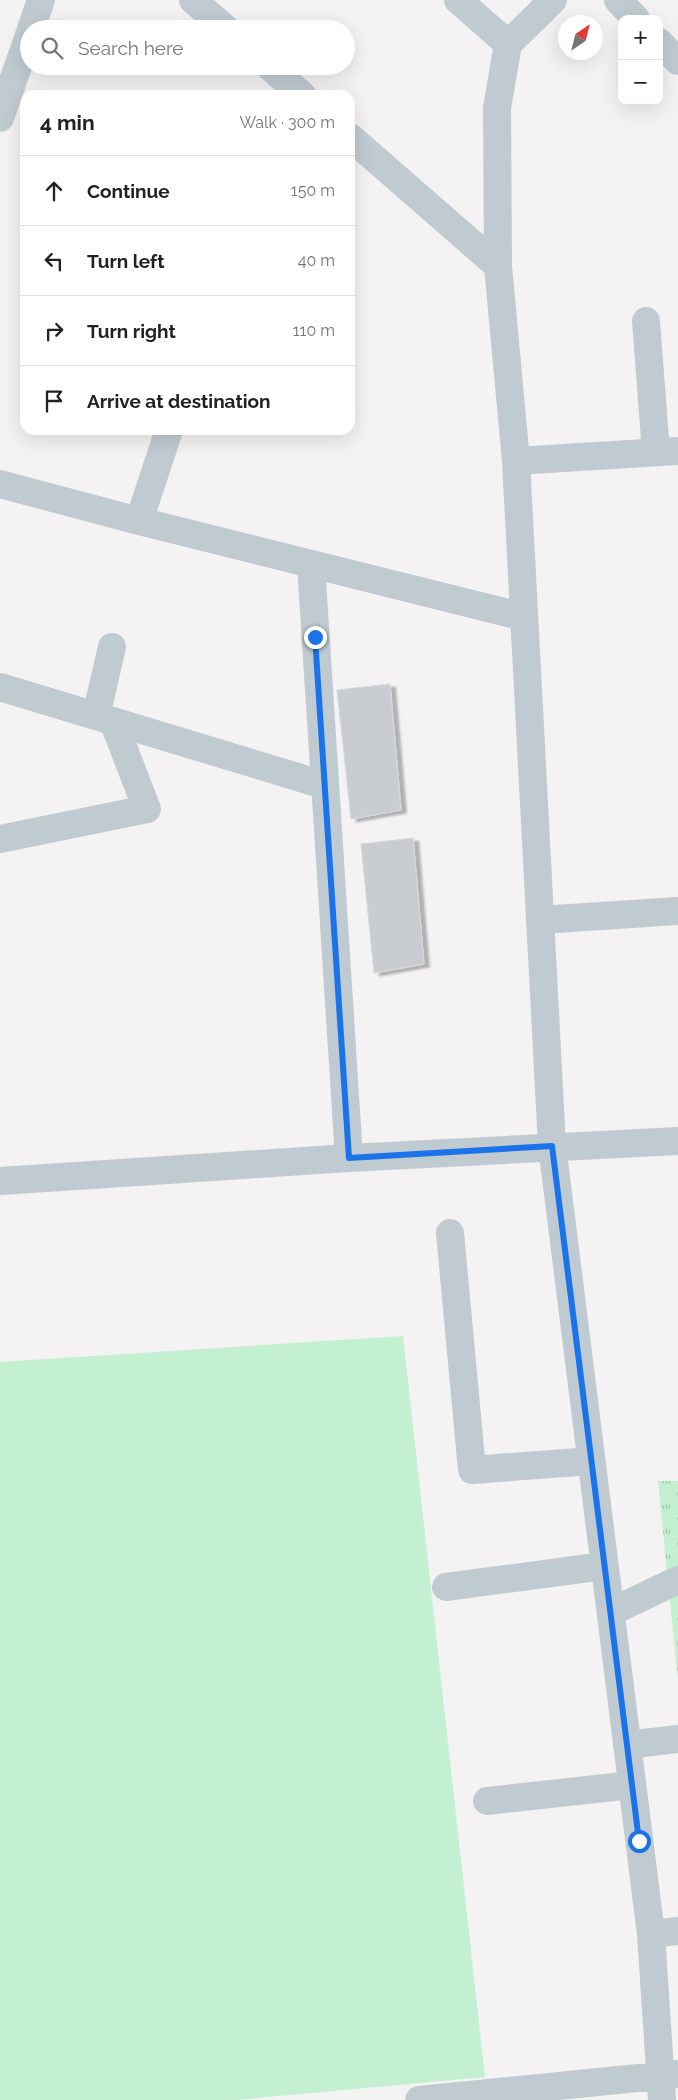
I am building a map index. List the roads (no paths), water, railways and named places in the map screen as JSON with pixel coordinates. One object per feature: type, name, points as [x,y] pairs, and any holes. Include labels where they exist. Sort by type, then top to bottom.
[{"type":"street","points":[[34,20],[41,0]]},
{"type":"street","points":[[193,0],[216,20]]},
{"type":"street","points":[[458,0],[508,44]]},
{"type":"street","points":[[419,2100],[667,2083],[651,1934],[552,1146],[516,461],[498,266],[498,108],[508,44],[553,0]]},
{"type":"street","points":[[618,0],[632,15]]},
{"type":"street","points":[[663,46],[678,61]]},
{"type":"street","points":[[0,118],[20,61]]},
{"type":"street","points":[[278,75],[292,90]]},
{"type":"street","points":[[355,141],[498,266]]},
{"type":"street","points":[[516,461],[667,452],[646,321]]},
{"type":"street","points":[[139,521],[167,435]]},
{"type":"street","points":[[0,484],[139,521],[524,617]]},
{"type":"street","points":[[311,564],[349,1158]]},
{"type":"street","points":[[0,840],[147,809],[105,719],[112,648]]},
{"type":"street","points":[[0,687],[324,785]]},
{"type":"street","points":[[540,920],[678,911]]},
{"type":"street","points":[[0,1180],[552,1146],[678,1141]]},
{"type":"street","points":[[450,1233],[472,1470],[591,1461]]},
{"type":"street","points":[[446,1587],[604,1566]]},
{"type":"street","points":[[610,1612],[678,1580]]},
{"type":"street","points":[[627,1746],[678,1739]]},
{"type":"street","points":[[487,1801],[632,1785]]},
{"type":"street","points":[[651,1934],[678,1931]]}]
